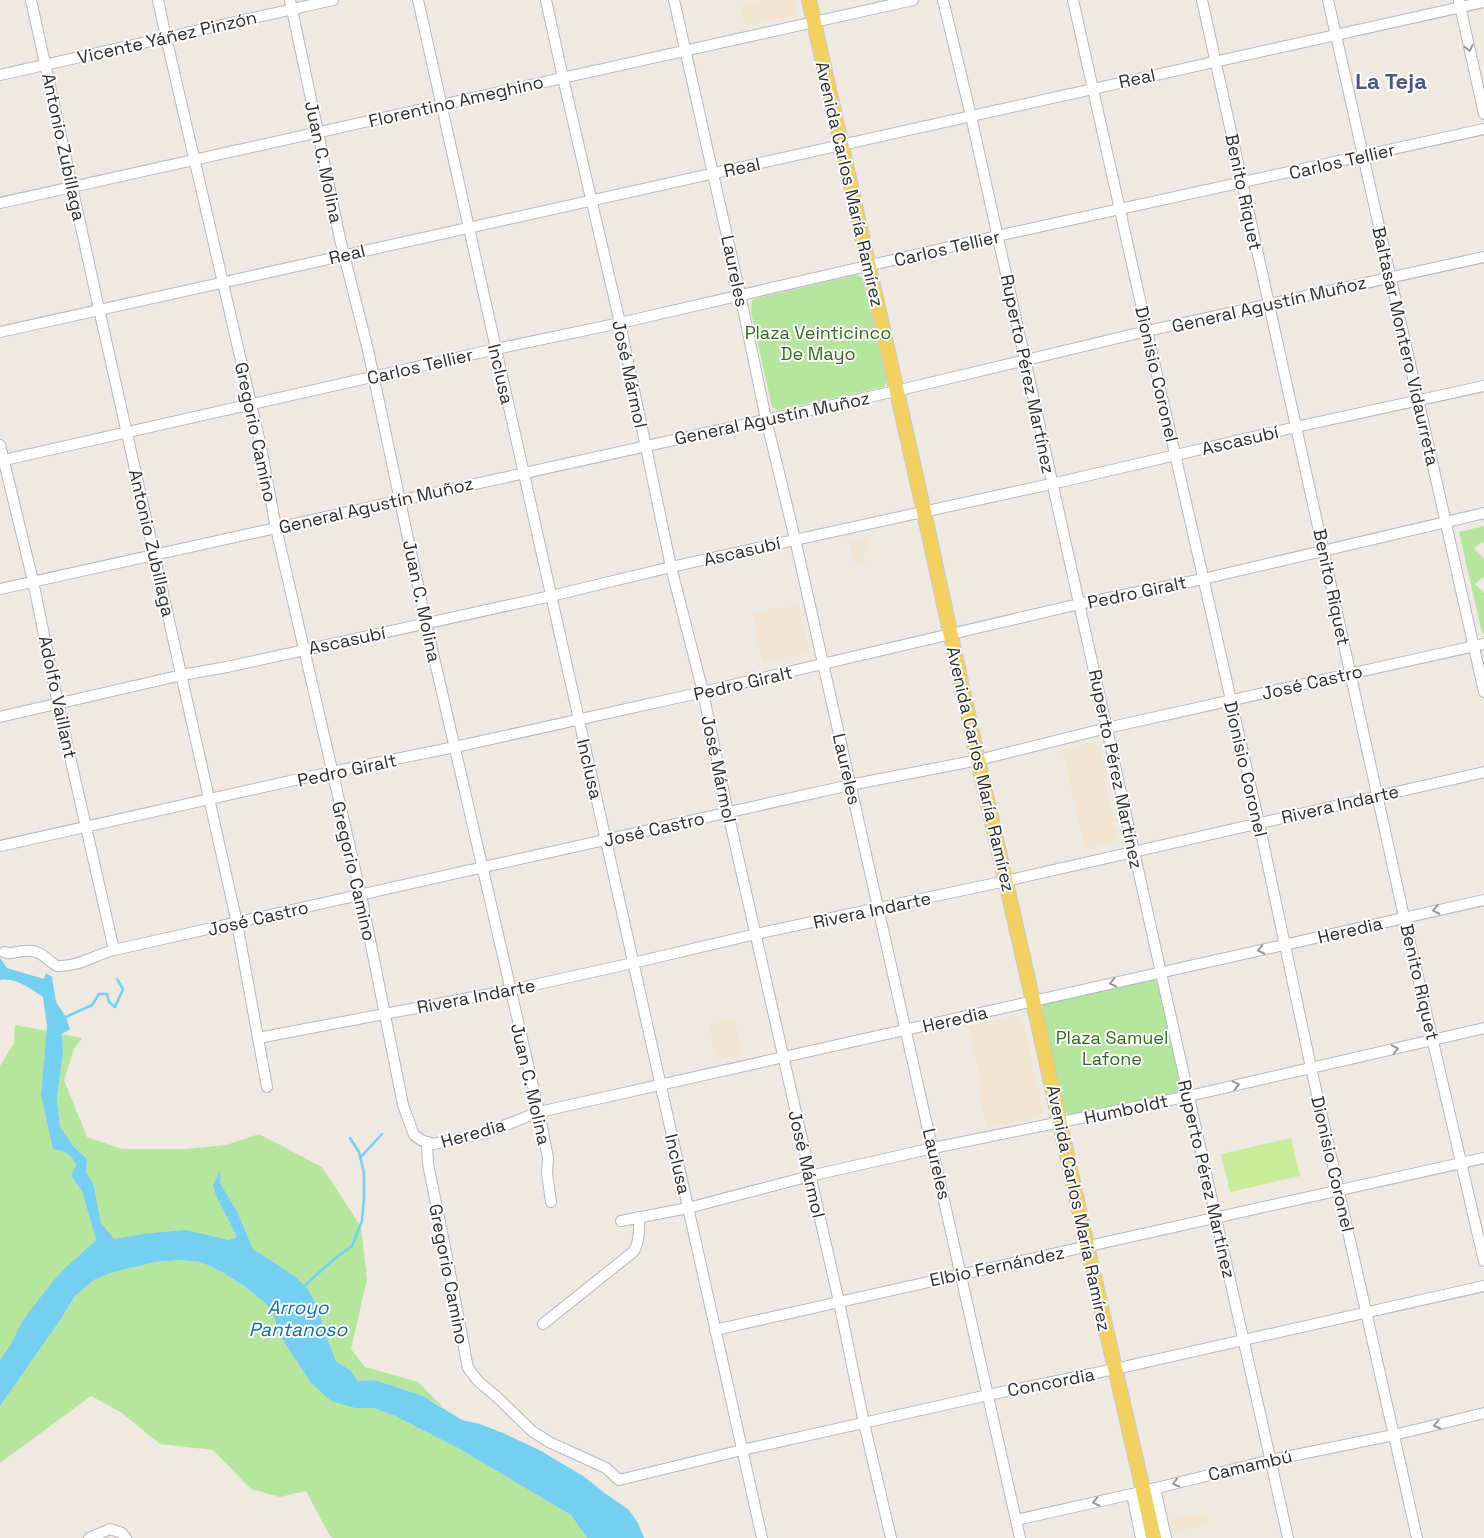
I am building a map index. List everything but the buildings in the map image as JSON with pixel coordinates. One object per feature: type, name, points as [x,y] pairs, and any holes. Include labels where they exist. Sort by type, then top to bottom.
[{"type":"main road","name":"Avenida Carlos María Ramírez","points":[[809,0],[1154,1538]]},
{"type":"street","name":"Antonio Zubillaga","points":[[31,0],[237,923],[267,1087]]},
{"type":"street","name":"Gregorio Camino","points":[[158,0],[261,447],[276,528],[361,895],[403,1105],[412,1132],[416,1138],[427,1143],[428,1164],[468,1368],[478,1381],[532,1431],[556,1446],[594,1461],[606,1468],[619,1480]]},
{"type":"street","name":"Vicente Yáñez Pinzón","points":[[0,75],[166,37],[291,5],[333,0]]},
{"type":"street","name":"Inclusa","points":[[418,0],[762,1538]]},
{"type":"street","name":"José Mármol","points":[[546,0],[620,323],[671,567],[703,692],[728,813],[891,1538]]},
{"type":"street","name":"Laureles","points":[[674,0],[766,419],[879,908],[1020,1538]]},
{"type":"street","name":"Florentino Ameghino","points":[[0,203],[913,0]]},
{"type":"street","name":"Ruperto Pérez Martínez","points":[[943,0],[998,236],[1288,1538]]},
{"type":"street","name":"Dionisio Coronel","points":[[1073,0],[1259,823],[1311,1068],[1417,1538]]},
{"type":"street","name":"Benito Riquet","points":[[1202,0],[1404,917],[1484,1261]]},
{"type":"street","name":"Baltasar Montero Vidaurreta","points":[[1328,0],[1446,521],[1479,645],[1484,692]]},
{"type":"street","name":"Real","points":[[0,332],[1336,34],[1460,3],[1484,2]]},
{"type":"street","points":[[1460,3],[1484,114]]},
{"type":"street","name":"Juan C. Molina","points":[[291,5],[340,239],[368,350],[426,623],[540,1112],[548,1158],[547,1173],[551,1202]]},
{"type":"street","name":"Carlos Tellier","points":[[2,460],[496,348],[620,323],[998,236],[1484,129]]},
{"type":"street","name":"General Agustín Muñoz","points":[[0,589],[896,391],[1147,331],[1484,257]]},
{"type":"street","name":"Ascasubí","points":[[0,717],[182,675],[227,667],[551,596],[795,539],[1052,484],[1296,427],[1484,386]]},
{"type":"street","name":"Adolfo Vaillant","points":[[0,445],[2,460],[33,582],[58,704],[114,950]]},
{"type":"street","name":"Pedro Giralt","points":[[0,846],[332,772],[455,748],[1484,513]]},
{"type":"street","name":"José Castro","points":[[4,952],[14,954],[24,951],[35,952],[42,954],[57,966],[63,966],[91,959],[114,950],[850,785],[978,760],[1107,728],[1479,645]]},
{"type":"street","name":"Rivera Indarte","points":[[258,1038],[511,990],[1484,772]]},
{"type":"street","name":"Heredia","points":[[427,1143],[440,1144],[485,1133],[540,1112],[1484,900]]},
{"type":"street","name":"Humboldt","points":[[621,1221],[688,1208],[810,1176],[933,1148],[1189,1096],[1484,1028]]},
{"type":"street","name":"Elbio Fernández","points":[[715,1330],[961,1273],[1484,1158]]},
{"type":"street","points":[[543,1324],[634,1252],[638,1240],[639,1217]]},
{"type":"street","name":"Concordia","points":[[619,1480],[742,1450],[1484,1286]]},
{"type":"street","name":"Camambú","points":[[1016,1520],[1271,1460],[1394,1435],[1484,1413]]},
{"type":"street","name":"Avenida Carlos María Ramírez","points":[[1141,1538],[1143,1491]]},
{"type":"street","name":"Avenida Carlos María Ramírez","points":[[1143,1491],[1166,1538]]},
{"type":"street","points":[[89,1538],[110,1529],[122,1533],[126,1538]]},
{"type":"shaded area","points":[[765,0],[794,0],[797,15],[745,26],[740,5]]},
{"type":"shaded area","points":[[867,536],[870,549],[862,551],[865,562],[854,564],[849,540]]},
{"type":"shaded area","points":[[799,605],[810,652],[763,663],[752,613]]},
{"type":"shaded area","points":[[1094,743],[1099,746],[1118,841],[1085,848],[1063,750]]},
{"type":"shaded area","points":[[1016,1016],[1022,1019],[1043,1111],[1039,1117],[987,1128],[976,1077],[980,1076],[969,1026]]},
{"type":"shaded area","points":[[734,1019],[742,1054],[717,1060],[709,1025]]},
{"type":"shaded area","points":[[1206,1513],[1208,1525],[1174,1532],[1171,1520]]},
{"type":"green space","name":"Plaza Veinticinco De Mayo","points":[[856,275],[863,278],[886,379],[884,387],[778,410],[772,407],[751,312],[753,299]]},
{"type":"green space","points":[[1484,526],[1484,544],[1482,542],[1474,548],[1484,559],[1484,578],[1475,584],[1484,593],[1484,633],[1482,633],[1459,532]]},
{"type":"green space","name":"Plaza Samuel Lafone","points":[[1151,979],[1159,984],[1181,1083],[1178,1091],[1173,1094],[1074,1116],[1068,1114],[1064,1109],[1043,1006],[1047,1002]]},
{"type":"green space","points":[[15,1025],[47,1031],[41,1095],[61,1150],[73,1157],[76,1165],[71,1176],[82,1191],[96,1240],[53,1281],[0,1360],[0,1066],[14,1043]]},
{"type":"green space","points":[[62,1034],[82,1038],[74,1049],[64,1080],[87,1137],[122,1149],[186,1149],[226,1145],[259,1134],[322,1167],[361,1227],[367,1279],[351,1349],[365,1367],[418,1382],[444,1408],[423,1396],[375,1380],[358,1381],[351,1371],[336,1361],[323,1328],[319,1310],[308,1289],[295,1276],[253,1249],[237,1211],[220,1183],[213,1185],[216,1196],[237,1237],[229,1240],[187,1233],[157,1233],[114,1240],[101,1223],[94,1186],[86,1172],[87,1159],[74,1147],[60,1127],[57,1099],[63,1052]]},
{"type":"green space","points":[[1291,1138],[1300,1176],[1230,1192],[1221,1154]]},
{"type":"green space","points":[[178,1260],[201,1262],[222,1272],[263,1301],[273,1313],[279,1334],[311,1383],[355,1408],[374,1407],[458,1448],[571,1515],[587,1538],[333,1538],[330,1536],[306,1491],[280,1497],[251,1489],[213,1450],[160,1444],[122,1413],[91,1396],[0,1463],[0,1406],[75,1296],[94,1280],[110,1273],[156,1262]]},
{"type":"water","name":"Arroyo Pantanoso","points":[[0,958],[7,968],[44,979],[46,973],[52,977],[56,1002],[66,1017],[70,1029],[62,1034],[63,1052],[57,1099],[60,1127],[74,1147],[87,1159],[86,1172],[94,1186],[101,1223],[114,1239],[186,1230],[229,1240],[237,1237],[216,1196],[213,1185],[220,1171],[220,1183],[237,1211],[253,1249],[295,1276],[308,1289],[319,1310],[323,1328],[336,1361],[351,1371],[358,1381],[375,1380],[423,1396],[462,1420],[480,1424],[503,1433],[541,1451],[583,1476],[629,1510],[638,1523],[644,1538],[587,1538],[571,1515],[458,1448],[395,1416],[374,1408],[355,1408],[331,1401],[311,1383],[279,1334],[273,1313],[263,1301],[222,1272],[201,1262],[178,1260],[156,1262],[110,1273],[94,1280],[75,1296],[0,1406],[0,1360],[11,1344],[23,1320],[53,1281],[96,1240],[82,1191],[71,1176],[76,1165],[68,1154],[53,1149],[41,1095],[47,1027],[43,997],[28,987],[12,980],[0,980]]},
{"type":"waterway","points":[[64,1018],[92,1005],[99,994],[107,994],[109,1002],[115,1007],[123,989],[117,979]]},
{"type":"waterway","points":[[360,1158],[382,1134]]},
{"type":"waterway","points":[[302,1288],[333,1260],[352,1246],[362,1221],[364,1173],[359,1152],[350,1138]]},
{"type":"district","name":"La Teja","points":[[1391,81]]}]
